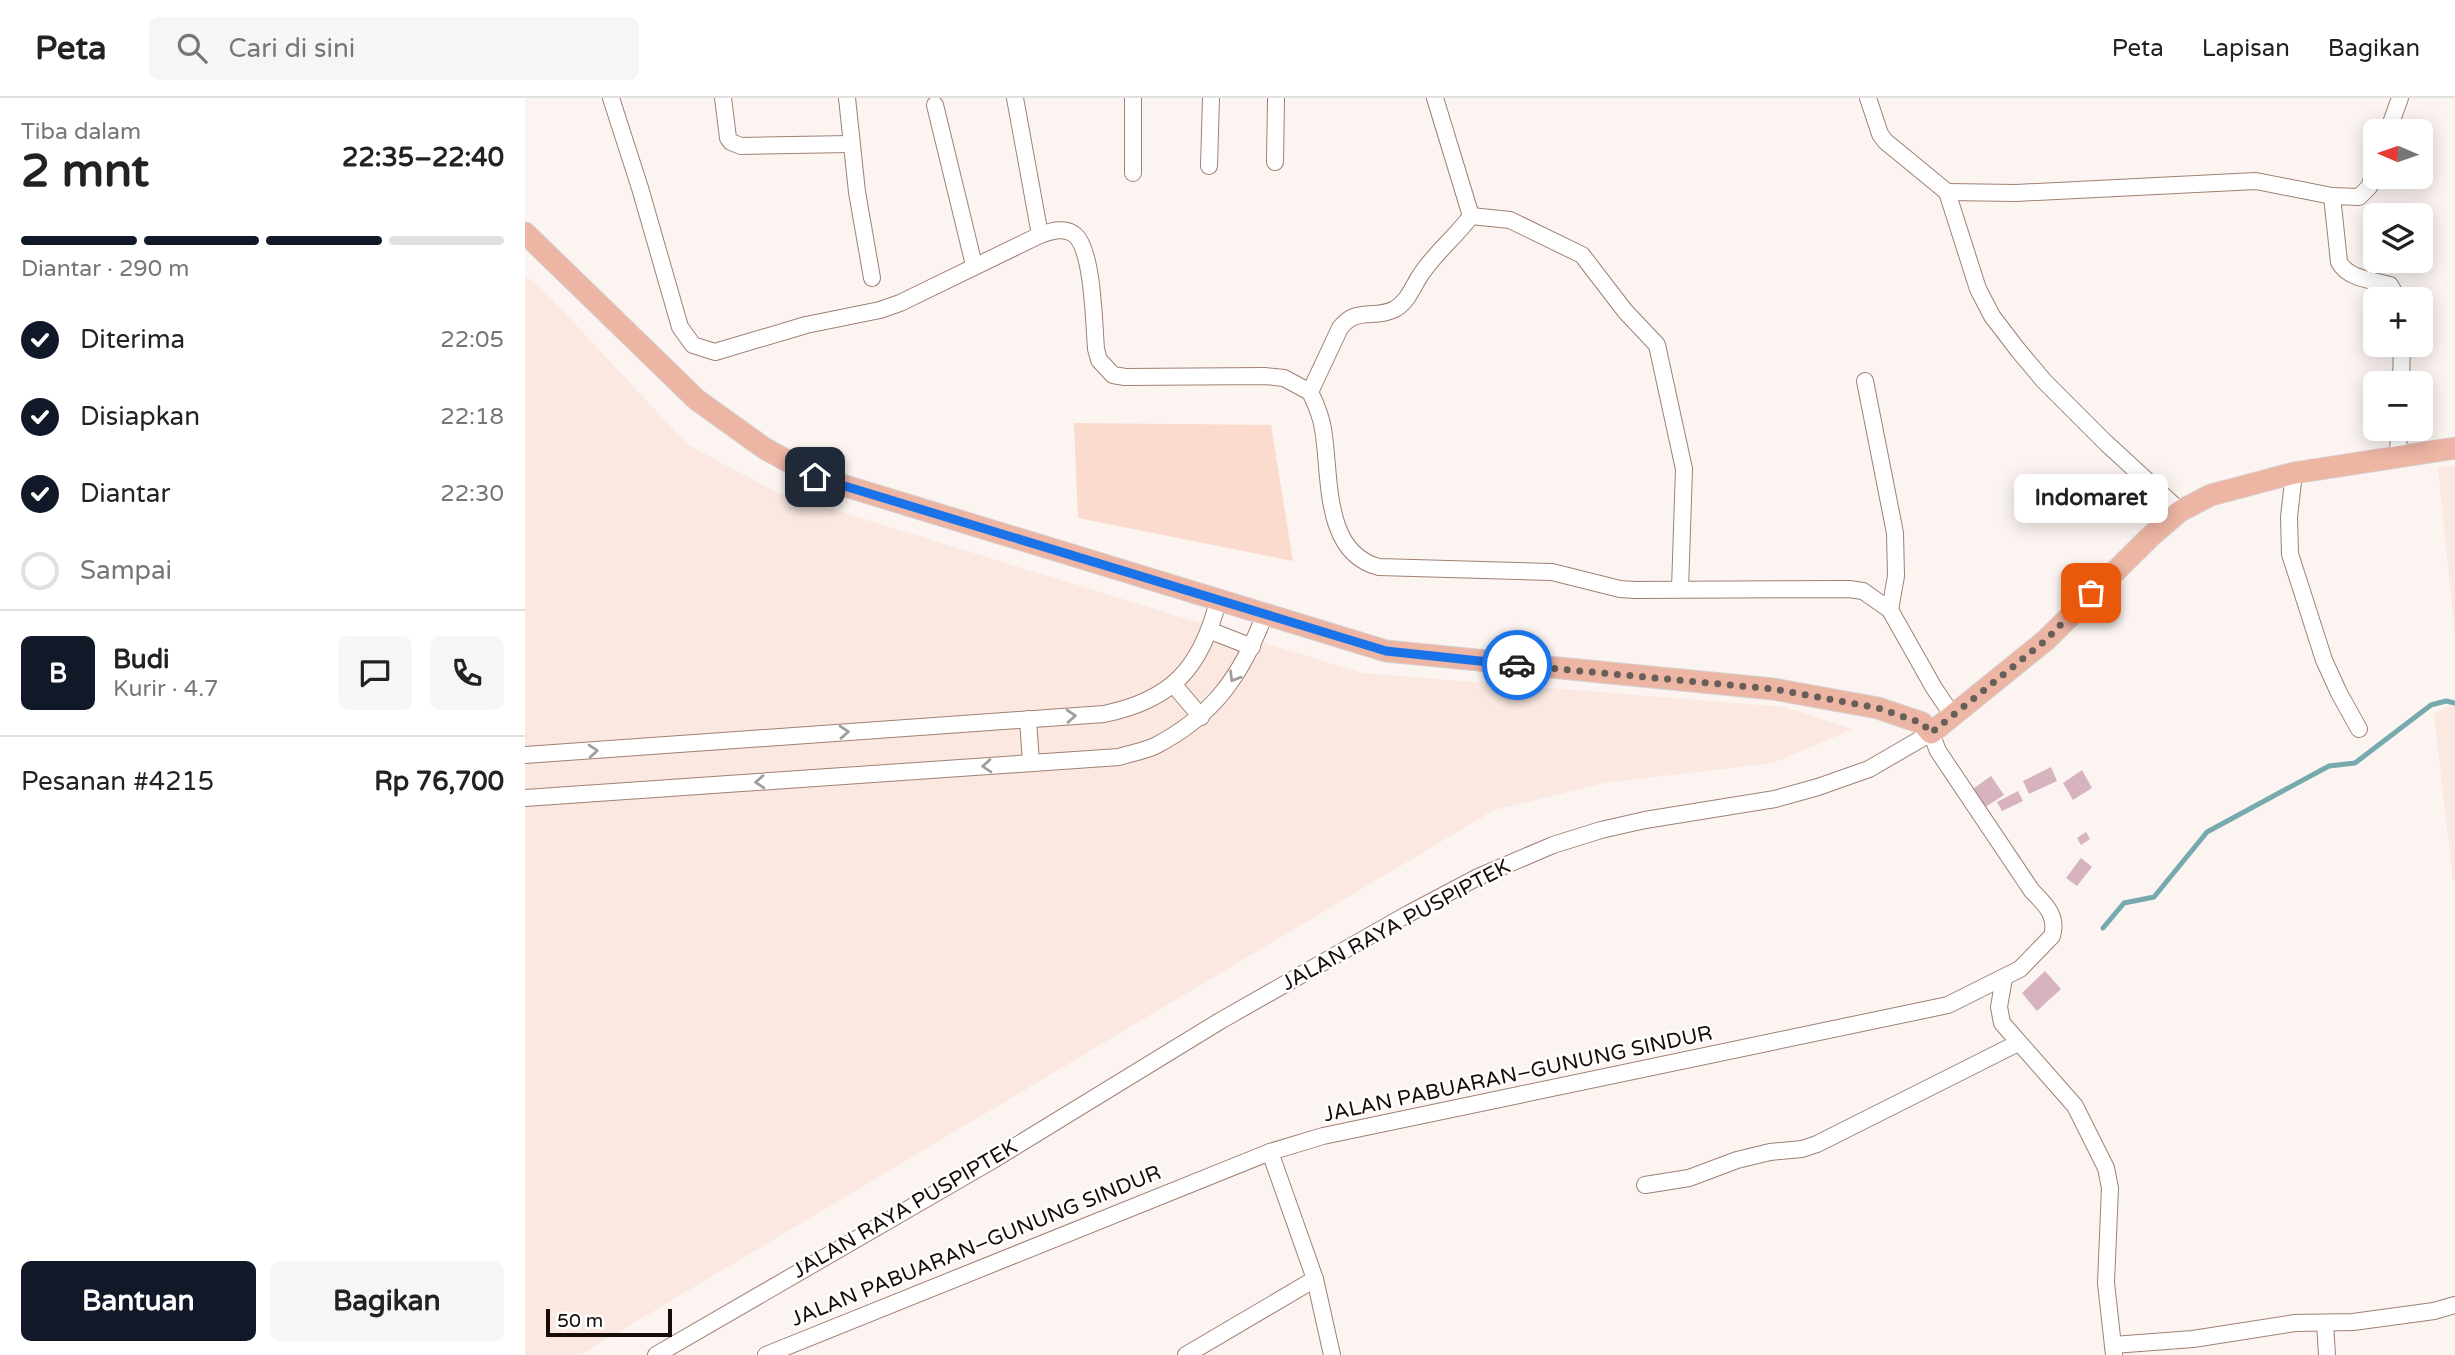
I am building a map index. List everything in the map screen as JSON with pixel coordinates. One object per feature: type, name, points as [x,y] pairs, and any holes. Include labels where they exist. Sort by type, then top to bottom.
[{"type":"main road","points":[[525,233],[697,400],[764,448],[815,477],[1386,651],[1773,689],[1878,708],[1922,723],[1931,733]]},
{"type":"main road","name":"JALAN RAYA PUSPIPTEK","points":[[1931,733],[2046,640],[2091,593],[2180,512],[2211,495],[2294,473],[2455,447]]},
{"type":"street","points":[[611,98],[680,327],[693,345],[715,352],[806,325],[880,310],[900,303],[1040,235],[1053,230],[1064,230],[1077,237],[1086,254],[1096,349],[1099,360],[1113,375],[1265,376],[1285,378],[1310,392],[1323,426],[1333,511],[1341,539],[1352,554],[1371,565],[1552,572],[1620,589],[1849,589],[1863,592],[1890,610],[1953,716]]},
{"type":"street","points":[[723,98],[728,138],[741,146],[851,144]]},
{"type":"street","points":[[847,98],[851,144],[871,278]]},
{"type":"street","points":[[1015,98],[1040,235]]},
{"type":"street","points":[[1133,98],[1133,173]]},
{"type":"street","points":[[1209,166],[1211,98]]},
{"type":"street","points":[[1275,162],[1276,98]]},
{"type":"street","points":[[1435,98],[1471,216]]},
{"type":"street","points":[[1868,98],[1885,141],[1947,192],[1977,289],[1992,316],[2044,381],[2180,512]]},
{"type":"street","points":[[2392,119],[2400,98]]},
{"type":"street","points":[[935,104],[974,265]]},
{"type":"street","points":[[1947,192],[2016,193],[2256,181],[2332,196],[2359,197],[2367,189]]},
{"type":"street","points":[[2332,196],[2339,262],[2343,270],[2391,287]]},
{"type":"street","points":[[1310,392],[1347,320],[1358,315],[1386,312],[1404,302],[1420,275],[1471,216]]},
{"type":"street","points":[[1471,216],[1510,220],[1582,255],[1625,311],[1657,345],[1683,469],[1680,589]]},
{"type":"street","points":[[1865,381],[1895,533],[1896,576],[1890,610]]},
{"type":"street","points":[[2398,455],[2399,441]]},
{"type":"street","points":[[2294,473],[2289,517],[2290,554],[2324,660],[2359,729]]},
{"type":"street","points":[[525,755],[1028,719],[1132,708],[1155,698],[1174,685],[1210,631],[1218,601]]},
{"type":"street","points":[[525,798],[1119,757],[1154,747],[1201,717],[1226,690],[1252,647],[1265,616]]},
{"type":"street","points":[[1210,631],[1252,647]]},
{"type":"street","points":[[1174,685],[1201,717]]},
{"type":"street","points":[[1028,719],[1031,763]]},
{"type":"street","name":"JALAN PABUARAN–GUNUNG SINDUR","points":[[766,1355],[782,1351],[1270,1152],[1323,1136],[1948,1005],[2004,978],[2020,969],[2052,936],[2053,918],[1951,772],[1931,733]]},
{"type":"street","name":"JALAN RAYA PUSPIPTEK","points":[[656,1355],[993,1160],[1220,1021],[1478,877],[1553,845],[1601,830],[1645,820],[1775,799],[1818,788],[1869,769],[1931,733]]},
{"type":"street","points":[[2004,978],[1999,1007],[2000,1019],[2075,1106],[2106,1168],[2110,1188],[2106,1283],[2113,1350],[2295,1324],[2353,1322],[2455,1306]]},
{"type":"street","points":[[1645,1185],[1689,1178],[1737,1160],[1817,1144],[2018,1043]]},
{"type":"street","points":[[1270,1152],[1315,1279],[1332,1355]]},
{"type":"street","points":[[1185,1355],[1315,1279]]},
{"type":"street","points":[[2325,1323],[2327,1355]]},
{"type":"shaded area","points":[[525,276],[544,291],[688,445],[776,492],[1362,673],[1785,707],[1853,729],[1773,763],[1604,783],[1494,810],[580,1355],[525,1355]]},
{"type":"shaded area","points":[[1074,423],[1271,425],[1293,561],[1078,518]]},
{"type":"shaded area","points":[[2455,466],[2455,636],[2438,468]]},
{"type":"shaded area","points":[[2455,706],[2455,881],[2434,714]]},
{"type":"building","points":[[2051,767],[2057,781],[2029,794],[2023,781]]},
{"type":"building","points":[[2082,770],[2092,788],[2073,800],[2063,783]]},
{"type":"building","points":[[1991,776],[2004,795],[1982,809],[1970,791]]},
{"type":"building","points":[[2018,791],[2023,801],[2002,811],[1997,802]]},
{"type":"building","points":[[2086,832],[2090,839],[2081,845],[2077,838]]},
{"type":"building","points":[[2081,858],[2092,867],[2077,886],[2066,878]]},
{"type":"building","points":[[2045,971],[2061,989],[2037,1011],[2022,993]]},
{"type":"waterway","points":[[2103,928],[2124,903],[2154,897],[2207,832],[2329,766],[2355,763],[2431,705],[2446,701],[2455,703]]},
{"type":"way so far","points":[[1517,665],[1773,689],[1878,708],[1922,723],[1931,733],[2046,640],[2091,593]]},
{"type":"place","name":"Indomaret","points":[[2091,593]]},
{"type":"route","points":[[815,477],[1386,651],[1517,665]]}]
